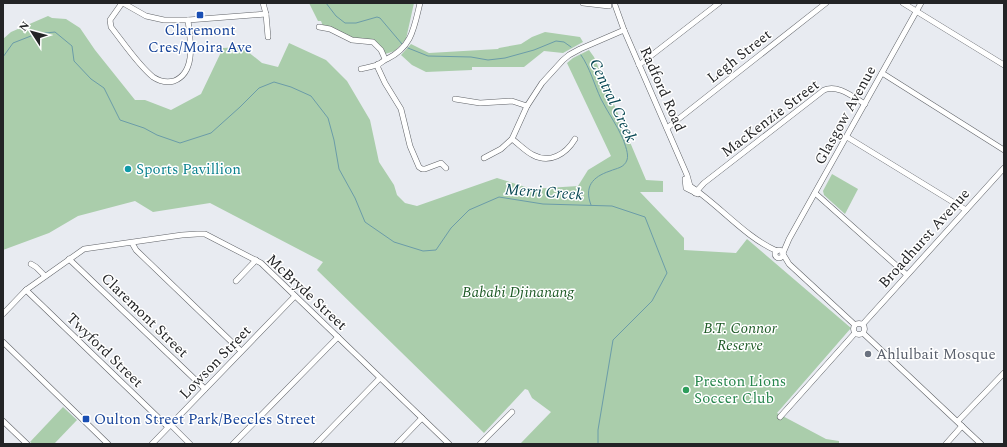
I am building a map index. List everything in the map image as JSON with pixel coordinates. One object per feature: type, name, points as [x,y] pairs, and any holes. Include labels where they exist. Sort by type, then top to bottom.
[{"type":"street","points":[[188,20],[190,53],[188,68],[180,77],[171,82],[161,81],[152,76],[145,69],[111,27],[110,20],[123,3],[139,13],[164,20],[188,20],[266,14]]},
{"type":"street","points":[[263,3],[266,14],[268,37]]},
{"type":"street","points":[[361,69],[378,64],[385,59],[396,55],[410,40],[415,27],[420,3]]},
{"type":"street","points":[[583,3],[597,5],[610,4]]},
{"type":"street","points":[[639,65],[719,3]]},
{"type":"street","name":"Legh Street","points":[[667,128],[826,3]]},
{"type":"street","points":[[903,3],[1004,65]]},
{"type":"street","name":"Glasgow Avenue","points":[[779,254],[847,137],[921,3]]},
{"type":"street","name":"Radford Road","points":[[610,4],[619,18],[687,175],[690,186],[764,245],[779,254]]},
{"type":"street","points":[[319,27],[330,29],[352,40],[368,40],[373,42],[381,50],[385,59]]},
{"type":"street","points":[[484,158],[501,149],[512,139],[528,106],[542,83],[569,55],[624,30]]},
{"type":"street","points":[[378,64],[378,68],[401,109],[410,146],[419,167],[425,169],[442,162],[446,168]]},
{"type":"street","points":[[882,74],[1004,150]]},
{"type":"street","name":"MacKenzie Street","points":[[697,192],[704,183],[829,87],[837,88],[865,104]]},
{"type":"street","points":[[455,99],[480,103],[512,101],[528,106]]},
{"type":"street","points":[[847,137],[966,210]]},
{"type":"street","points":[[512,139],[531,154],[542,158],[559,156],[566,152],[575,139]]},
{"type":"street","name":"Broadhurst Avenue","points":[[863,324],[1004,168]]},
{"type":"street","points":[[815,193],[907,275]]},
{"type":"street","name":"McBryde Street","points":[[4,312],[26,290],[87,248],[202,234],[211,237],[256,260],[449,444]]},
{"type":"street","points":[[132,242],[136,250],[241,351]]},
{"type":"street","points":[[779,254],[855,325]]},
{"type":"street","name":"Claremont Street","points":[[69,259],[205,389]]},
{"type":"street","points":[[236,281],[256,260]]},
{"type":"street","points":[[31,264],[45,276]]},
{"type":"street","name":"Twyford Street","points":[[26,290],[169,426],[190,444]]},
{"type":"street","name":"Lowson Street","points":[[152,444],[294,296]]},
{"type":"street","points":[[855,325],[860,323],[863,324],[863,333]]},
{"type":"street","points":[[780,418],[855,333],[855,325]]},
{"type":"street","points":[[855,333],[863,333],[982,444]]},
{"type":"street","points":[[233,444],[338,337]]},
{"type":"street","points":[[3,342],[108,444]]},
{"type":"street","points":[[958,421],[1004,373]]},
{"type":"street","points":[[316,444],[380,378]]},
{"type":"street","points":[[480,444],[512,412]]},
{"type":"street","points":[[397,444],[422,418]]},
{"type":"street","points":[[3,421],[27,444]]},
{"type":"street","points":[[946,444],[962,426]]},
{"type":"green space","points":[[309,3],[414,3],[406,39],[395,51],[385,54],[376,42],[366,39],[355,39],[323,26],[321,21],[318,21]]},
{"type":"green space","points":[[48,16],[52,18],[66,19],[80,28],[95,50],[135,100],[145,100],[171,110],[201,94],[223,48],[242,47],[262,63],[278,67],[289,43],[326,60],[347,81],[370,120],[379,162],[394,185],[397,195],[405,203],[417,206],[497,178],[532,189],[578,186],[588,170],[611,156],[567,63],[573,58],[589,50],[594,57],[646,180],[663,181],[663,192],[640,192],[684,238],[684,250],[736,253],[747,239],[851,328],[777,413],[826,439],[839,441],[839,444],[520,444],[551,412],[532,398],[528,390],[525,389],[484,433],[317,270],[323,262],[210,203],[153,212],[135,201],[78,216],[49,233],[3,250],[3,39],[11,32]]},
{"type":"green space","points":[[545,32],[580,37],[583,42],[563,53],[544,51],[524,67],[472,67],[472,70],[426,72],[412,65],[401,55],[411,44],[429,53],[498,49],[521,44],[532,37]]},
{"type":"green space","points":[[832,174],[858,189],[845,214],[824,195],[823,191]]},
{"type":"green space","points":[[63,407],[77,420],[54,444],[33,444],[30,442]]},
{"type":"waterway","name":"Central Creek","points":[[326,3],[336,16],[345,23],[356,23],[377,17],[380,18],[402,44]]},
{"type":"waterway","name":"Merri Creek","points":[[3,57],[13,43],[36,34],[55,32],[72,46],[74,61],[91,79],[104,88],[120,120],[180,143],[211,133],[259,88],[274,82],[291,87],[311,96],[328,118],[334,140],[339,169],[355,198],[365,222],[394,242],[423,251],[436,250],[451,228],[469,210],[499,197],[543,204],[612,206],[645,217],[667,273],[652,301],[613,340],[598,430],[598,444]]},
{"type":"waterway","name":"Central Creek","points":[[408,48],[428,56],[471,57],[488,60],[505,58],[534,50],[556,41],[564,42],[571,47]]},
{"type":"waterway","name":"Central Creek","points":[[581,55],[601,99],[621,134],[628,155],[626,163],[598,176],[591,184],[588,193],[591,205]]},
{"type":"place","name":"Claremont Cres/Moira Ave","points":[[200,15]]},
{"type":"place","name":"Sports Pavillion","points":[[128,169]]},
{"type":"place","name":"Ahlulbait Mosque","points":[[868,354]]},
{"type":"place","name":"Preston Lions Soccer Club","points":[[686,390]]},
{"type":"place","name":"Oulton Street Park/Beccles Street","points":[[86,419]]},
{"type":"park label","name":"Bababi Djinanang","points":[[518,292]]},
{"type":"park label","name":"B.T. Connor Reserve","points":[[740,336]]}]
